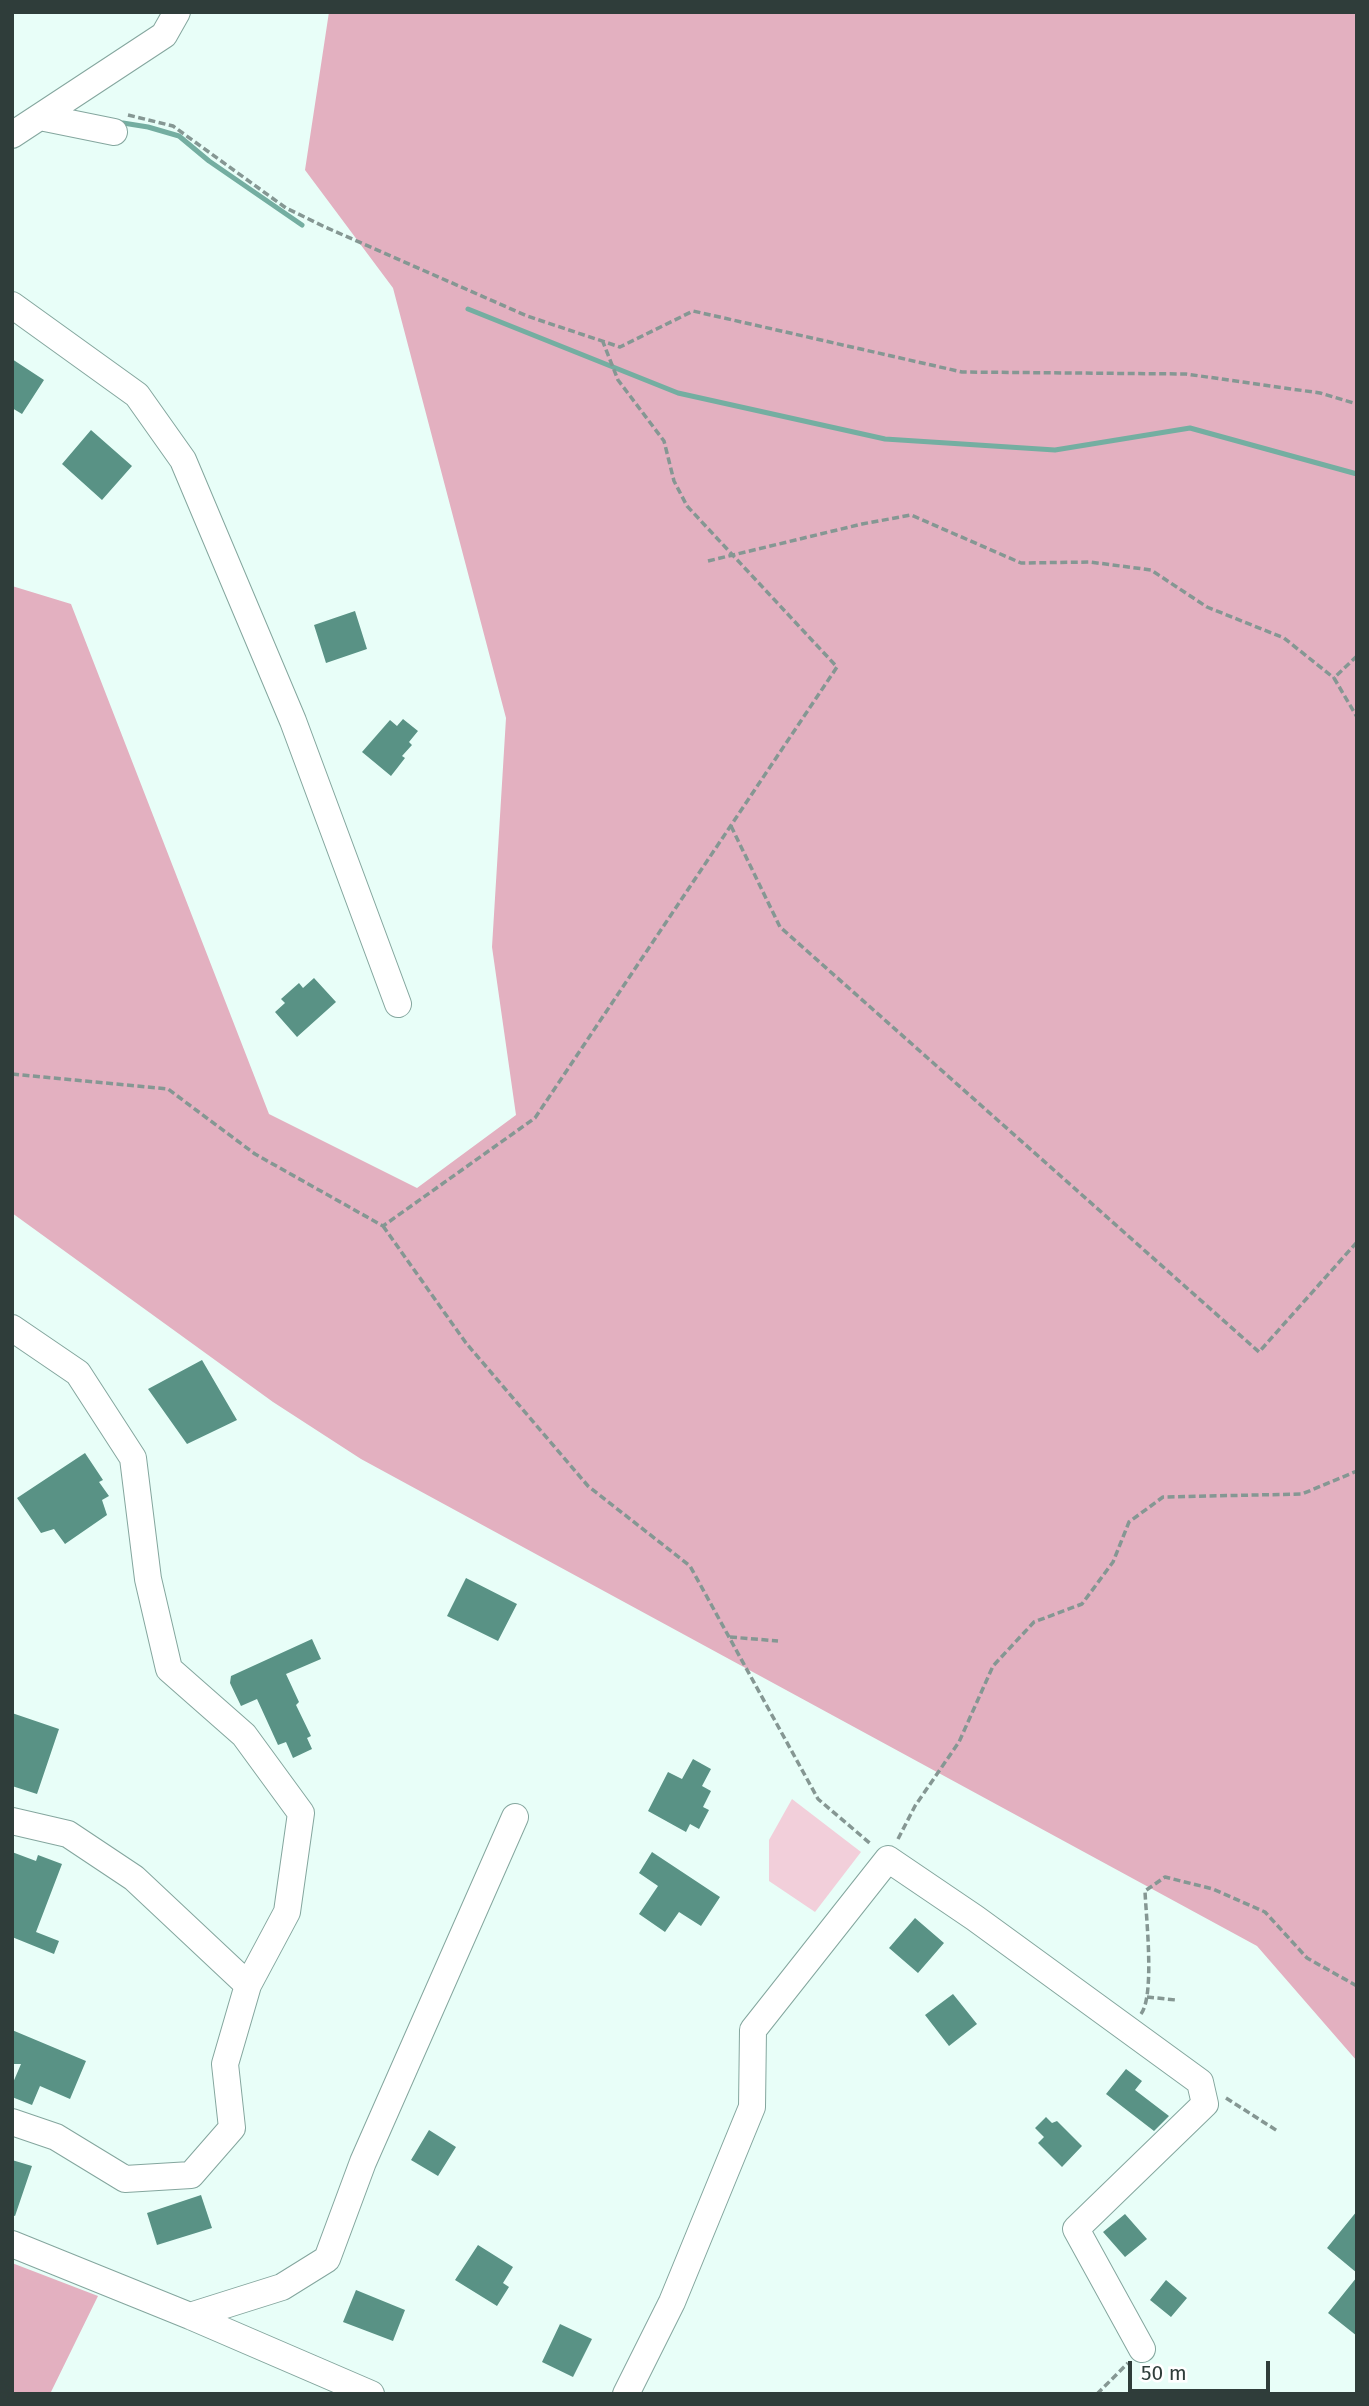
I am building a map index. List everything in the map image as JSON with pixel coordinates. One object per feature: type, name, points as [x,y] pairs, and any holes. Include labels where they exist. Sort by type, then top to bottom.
[{"type":"street","points":[[12,135],[164,34],[177,12]]},
{"type":"street","points":[[40,117],[116,123]]},
{"type":"street","points":[[12,305],[137,395],[183,460],[293,721],[398,1004]]},
{"type":"street","points":[[12,1328],[78,1373],[133,1458],[148,1579],[169,1670],[244,1735],[300,1813],[287,1912],[248,1985],[225,2064],[232,2128],[191,2175],[125,2179],[56,2137],[12,2122]]},
{"type":"street","points":[[190,2316],[282,2287],[327,2259],[363,2162],[515,1817]]},
{"type":"street","points":[[12,1821],[68,1834],[134,1878],[248,1985]]},
{"type":"street","points":[[626,2394],[672,2302],[752,2107],[753,2031],[888,1859],[975,1917],[1200,2082],[1205,2104],[1076,2230],[1142,2349]]},
{"type":"street","points":[[12,2244],[190,2316],[370,2394]]},
{"type":"path","points":[[116,123],[173,127],[286,208],[527,316],[620,347],[693,311],[962,372],[1186,374],[1320,393],[1357,404]]},
{"type":"path","points":[[383,1226],[536,1118],[837,667],[687,506],[674,481],[664,441],[618,380],[603,342]]},
{"type":"path","points":[[708,561],[911,515],[1021,563],[1090,562],[1151,570],[1207,607],[1284,638],[1334,678],[1357,717]]},
{"type":"path","points":[[1334,678],[1357,656]]},
{"type":"path","points":[[731,826],[780,927],[1259,1352],[1357,1242]]},
{"type":"path","points":[[12,1074],[168,1089],[255,1154],[383,1226],[467,1343],[589,1486],[690,1566],[818,1799],[888,1859],[915,1806],[958,1742],[993,1666],[1034,1622],[1082,1604],[1113,1562],[1129,1522],[1163,1497],[1303,1494],[1357,1471]]},
{"type":"path","points":[[730,1637],[778,1642]]},
{"type":"path","points":[[1128,2028],[1144,2010],[1147,1997],[1145,1891],[1165,1877],[1213,1889],[1265,1912],[1307,1958],[1357,1986]]},
{"type":"path","points":[[1147,1997],[1176,2000]]},
{"type":"path","points":[[1200,2082],[1279,2132]]},
{"type":"path","points":[[1097,2394],[1142,2349]]},
{"type":"shaded area","points":[[329,12],[1357,12],[1357,2061],[1257,1946],[361,1459],[273,1402],[12,1213],[12,586],[71,604],[269,1114],[417,1188],[516,1115],[492,947],[506,718],[393,288],[305,170]]},
{"type":"shaded area","points":[[792,1799],[861,1852],[815,1912],[769,1881],[769,1840]]},
{"type":"shaded area","points":[[12,2263],[98,2296],[50,2394],[12,2394]]},
{"type":"building","points":[[12,359],[44,380],[22,414],[12,408]]},
{"type":"building","points":[[91,430],[132,466],[102,500],[62,464]]},
{"type":"building","points":[[355,611],[367,649],[326,663],[314,625]]},
{"type":"building","points":[[403,719],[418,731],[409,742],[412,745],[402,756],[405,758],[391,776],[362,752],[390,720],[397,726]]},
{"type":"building","points":[[314,978],[336,1002],[297,1037],[275,1012],[285,1003],[281,999],[299,983],[303,988]]},
{"type":"building","points":[[202,1360],[237,1420],[187,1444],[148,1389]]},
{"type":"building","points":[[85,1453],[103,1480],[99,1482],[109,1496],[102,1500],[107,1515],[65,1544],[54,1529],[41,1533],[17,1498]]},
{"type":"building","points":[[466,1578],[517,1604],[498,1641],[447,1616]]},
{"type":"building","points":[[312,1639],[321,1659],[286,1674],[299,1702],[296,1705],[311,1736],[307,1738],[312,1749],[293,1758],[286,1742],[278,1745],[257,1699],[241,1706],[230,1683],[231,1676]]},
{"type":"building","points":[[12,1713],[59,1729],[37,1794],[12,1786]]},
{"type":"building","points":[[693,1759],[711,1769],[702,1786],[711,1791],[703,1807],[709,1810],[699,1829],[690,1824],[686,1832],[648,1811],[668,1772],[682,1779]]},
{"type":"building","points":[[12,1852],[36,1861],[38,1855],[62,1864],[36,1932],[59,1941],[54,1954],[12,1937]]},
{"type":"building","points":[[652,1852],[720,1897],[701,1926],[679,1912],[665,1932],[639,1914],[658,1886],[639,1873]]},
{"type":"building","points":[[915,1918],[944,1943],[918,1973],[889,1948]]},
{"type":"building","points":[[953,1994],[977,2024],[949,2046],[925,2015]]},
{"type":"building","points":[[12,2030],[86,2061],[70,2099],[40,2086],[32,2105],[12,2097],[12,2085],[21,2064],[12,2064]]},
{"type":"building","points":[[1126,2069],[1142,2081],[1135,2090],[1169,2116],[1154,2131],[1106,2094]]},
{"type":"building","points":[[1046,2117],[1052,2123],[1057,2121],[1082,2146],[1062,2167],[1038,2143],[1044,2137],[1035,2128]]},
{"type":"building","points":[[429,2130],[456,2147],[438,2176],[411,2160]]},
{"type":"building","points":[[12,2160],[32,2166],[15,2216],[12,2215]]},
{"type":"building","points":[[201,2195],[212,2228],[157,2245],[147,2213]]},
{"type":"building","points":[[1357,2211],[1357,2273],[1327,2248]]},
{"type":"building","points":[[1125,2214],[1147,2239],[1125,2257],[1103,2232]]},
{"type":"building","points":[[478,2245],[513,2267],[503,2283],[509,2287],[497,2306],[455,2280]]},
{"type":"building","points":[[1357,2277],[1357,2336],[1328,2313]]},
{"type":"building","points":[[1166,2280],[1187,2298],[1171,2317],[1150,2300]]},
{"type":"building","points":[[356,2290],[405,2310],[393,2341],[343,2322]]},
{"type":"building","points":[[560,2324],[592,2339],[573,2377],[542,2362]]},
{"type":"waterway","points":[[123,123],[179,136],[209,161],[302,225]]},
{"type":"waterway","points":[[468,309],[678,393],[885,439],[1055,450],[1190,428],[1357,474]]}]
